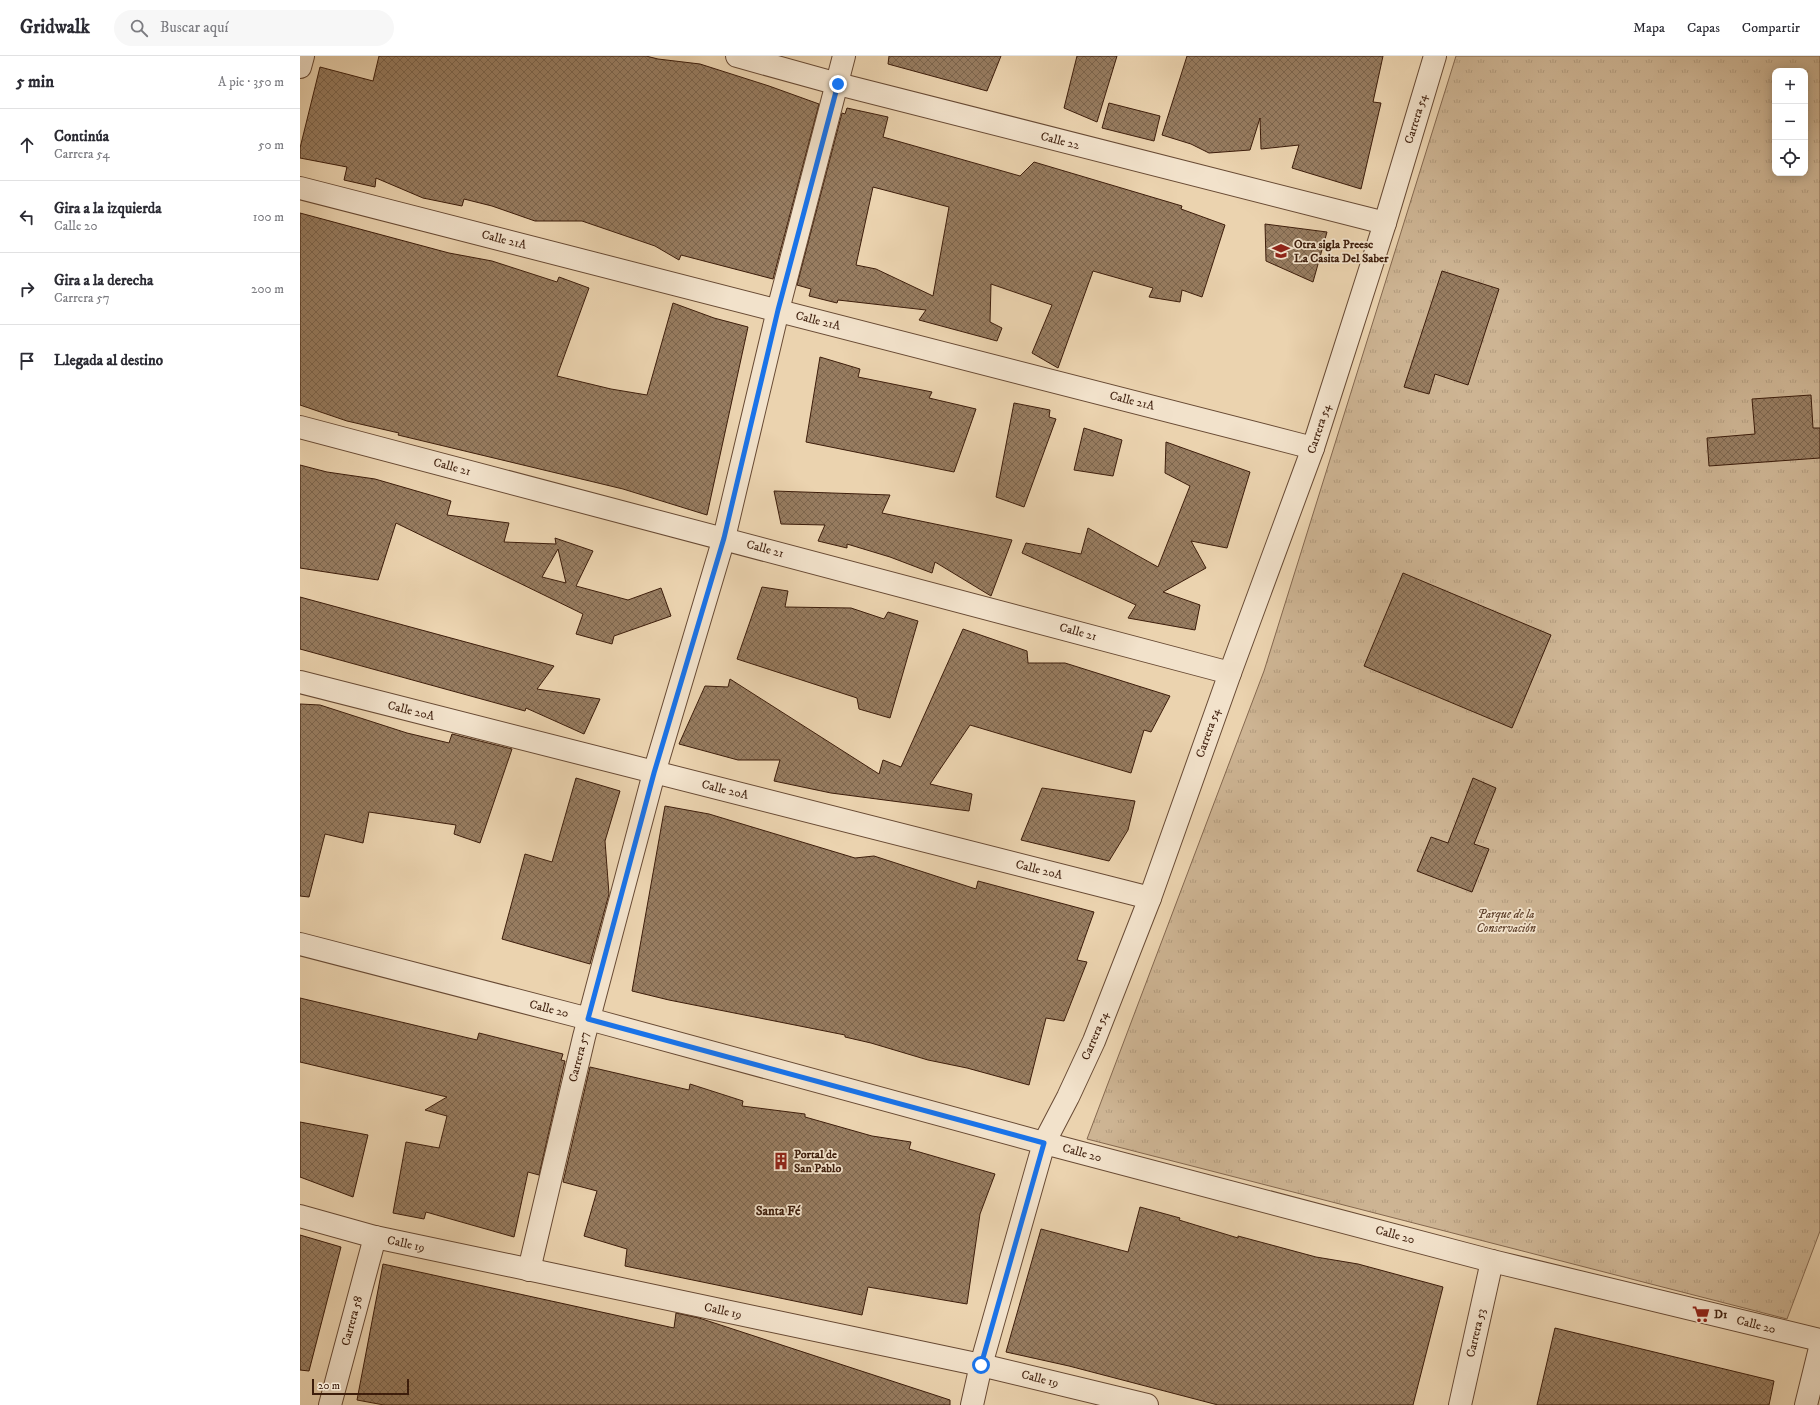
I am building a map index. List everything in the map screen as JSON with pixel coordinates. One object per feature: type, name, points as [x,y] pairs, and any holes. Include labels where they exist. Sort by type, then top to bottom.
[{"type":"street","points":[[300,66],[303,56]]},
{"type":"street","name":"Calle 22","points":[[736,56],[838,84],[1385,223]]},
{"type":"street","name":"Carrera 57","points":[[529,1270],[588,1019],[654,773],[724,538],[778,310],[838,84],[844,56]]},
{"type":"street","name":"Carrera 54","points":[[972,1405],[981,1365],[1044,1143],[1068,1097],[1094,1041],[1150,898],[1230,673],[1313,448],[1385,223],[1435,56]]},
{"type":"street","name":"Calle 21A","points":[[300,188],[1313,448]]},
{"type":"street","name":"Calle 21","points":[[300,427],[1230,673]]},
{"type":"street","name":"Calle 20A","points":[[300,682],[1150,898]]},
{"type":"street","name":"Calle 20","points":[[300,944],[588,1019],[1044,1143],[1492,1261],[1820,1340]]},
{"type":"street","name":"Calle 19","points":[[300,1216],[375,1238],[981,1365],[1147,1405]]},
{"type":"street","name":"Carrera 58","points":[[330,1405],[375,1238]]},
{"type":"street","name":"Carrera 53","points":[[1460,1405],[1492,1261]]},
{"type":"street","points":[[1806,1405],[1820,1348]]},
{"type":"green space","name":"Parque de la Conservación","points":[[1456,56],[1820,56],[1820,1231],[1787,1319],[1087,1139],[1264,671]]},
{"type":"building","points":[[379,56],[646,56],[658,59],[700,64],[819,104],[773,279],[681,255],[679,260],[655,246],[582,221],[535,221],[492,206],[464,199],[462,206],[423,198],[376,178],[375,187],[344,180],[347,167],[300,158],[300,148],[320,67],[373,81]]},
{"type":"building","points":[[889,56],[1001,56],[987,91],[888,64]]},
{"type":"building","points":[[1077,56],[1117,56],[1097,122],[1064,108]]},
{"type":"building","points":[[1187,56],[1383,56],[1373,102],[1381,103],[1361,189],[1292,168],[1299,145],[1261,149],[1260,118],[1250,150],[1209,153],[1191,144],[1162,135]]},
{"type":"building","points":[[1109,103],[1160,116],[1154,141],[1102,128]]},
{"type":"building","points":[[847,108],[888,117],[883,137],[1020,176],[1034,162],[1182,206],[1181,209],[1225,225],[1202,297],[1182,290],[1180,302],[1149,297],[1153,288],[1093,271],[1058,368],[1032,353],[1052,305],[991,284],[990,322],[1002,328],[997,341],[919,320],[926,310],[838,300],[837,303],[809,296],[811,289],[797,285],[842,113],[845,114]],"holes":[[[873,187],[949,207],[933,296],[876,269],[856,265]]]},
{"type":"building","points":[[300,213],[449,253],[492,261],[557,282],[559,277],[589,288],[557,376],[611,389],[647,395],[673,303],[714,318],[748,327],[707,515],[623,489],[398,435],[399,433],[347,421],[300,405]]},
{"type":"building","points":[[1265,224],[1327,232],[1313,282],[1266,261]]},
{"type":"building","points":[[1442,271],[1499,289],[1468,385],[1435,374],[1429,394],[1404,387]]},
{"type":"building","points":[[820,357],[860,369],[858,377],[932,392],[929,398],[976,409],[954,472],[806,442]]},
{"type":"building","points":[[1811,395],[1813,428],[1820,428],[1820,458],[1709,466],[1707,438],[1755,434],[1752,399]]},
{"type":"building","points":[[1014,403],[1050,410],[1049,417],[1056,419],[1024,507],[996,497]]},
{"type":"building","points":[[1084,428],[1122,440],[1113,476],[1074,470]]},
{"type":"building","points":[[1166,442],[1250,472],[1227,548],[1191,541],[1206,568],[1163,592],[1200,605],[1195,630],[1128,618],[1136,605],[1022,553],[1026,543],[1081,554],[1088,528],[1158,567],[1190,486],[1165,473]]},
{"type":"building","points":[[300,465],[327,472],[375,479],[451,501],[447,515],[509,523],[504,542],[556,544],[555,538],[593,551],[576,586],[628,600],[661,588],[671,616],[614,636],[612,644],[576,634],[583,614],[396,523],[378,580],[300,568]],"holes":[[[558,549],[566,583],[542,577]]]},
{"type":"building","points":[[774,491],[890,495],[882,513],[1012,540],[991,596],[935,562],[932,573],[890,557],[847,544],[847,548],[818,541],[825,525],[781,524]]},
{"type":"building","points":[[1403,573],[1551,635],[1512,728],[1364,666]]},
{"type":"building","points":[[762,587],[788,591],[785,607],[851,608],[884,619],[888,612],[918,621],[890,718],[859,709],[857,698],[737,659]]},
{"type":"building","points":[[300,597],[554,666],[537,689],[600,699],[584,734],[526,708],[525,711],[300,649]]},
{"type":"building","points":[[963,629],[1027,651],[1028,663],[1065,663],[1170,696],[1151,732],[1144,730],[1131,773],[970,725],[930,784],[972,794],[969,811],[831,793],[774,781],[780,760],[738,760],[679,744],[705,686],[728,687],[730,679],[879,774],[883,760],[901,767]]},
{"type":"building","points":[[300,704],[320,705],[407,733],[449,743],[452,734],[512,749],[480,843],[454,834],[456,825],[369,812],[363,843],[325,834],[309,897],[300,896]]},
{"type":"building","points":[[576,778],[620,791],[605,841],[609,894],[590,964],[502,939],[525,854],[552,862]]},
{"type":"building","points":[[1473,778],[1496,788],[1474,844],[1489,849],[1472,892],[1417,871],[1431,837],[1448,843]]},
{"type":"building","points":[[1042,788],[1135,801],[1128,830],[1109,861],[1021,840]]},
{"type":"building","points":[[665,806],[709,814],[855,858],[874,856],[976,889],[978,881],[1094,912],[1077,960],[1087,962],[1064,1021],[1046,1018],[1029,1085],[967,1068],[928,1060],[845,1037],[845,1035],[669,1000],[632,991]]},
{"type":"building","points":[[300,998],[477,1040],[479,1033],[563,1054],[561,1060],[565,1061],[539,1175],[528,1172],[514,1237],[426,1212],[424,1219],[393,1213],[406,1142],[439,1148],[447,1116],[425,1110],[447,1097],[300,1062]]},
{"type":"building","points":[[590,1067],[689,1090],[690,1084],[743,1101],[742,1106],[805,1114],[805,1117],[872,1136],[911,1142],[909,1149],[995,1174],[980,1214],[967,1304],[868,1287],[862,1315],[625,1266],[627,1249],[584,1236],[597,1191],[563,1182]]},
{"type":"building","points":[[300,1122],[368,1135],[353,1197],[300,1177]]},
{"type":"building","points":[[1140,1207],[1180,1218],[1179,1220],[1238,1238],[1238,1236],[1316,1257],[1358,1264],[1443,1287],[1413,1405],[1218,1405],[1069,1366],[1006,1352],[1041,1229],[1128,1252]]},
{"type":"building","points":[[300,1235],[341,1247],[309,1371],[300,1370]]},
{"type":"building","points":[[383,1264],[674,1328],[676,1313],[699,1318],[950,1400],[950,1405],[384,1405],[357,1400]]},
{"type":"building","points":[[1555,1328],[1774,1381],[1769,1405],[1537,1405]]},
{"type":"place","name":"Otra sigla Preesc La Casita Del Saber","points":[[1281,251]]},
{"type":"place","name":"Portal de San Pablo","points":[[781,1161]]},
{"type":"place","name":"D1","points":[[1701,1314]]},
{"type":"district","name":"Santa Fé","points":[[778,1211]]},
{"type":"route","points":[[838,84],[778,310],[724,538],[654,773],[588,1019],[1044,1143],[981,1365]]}]
